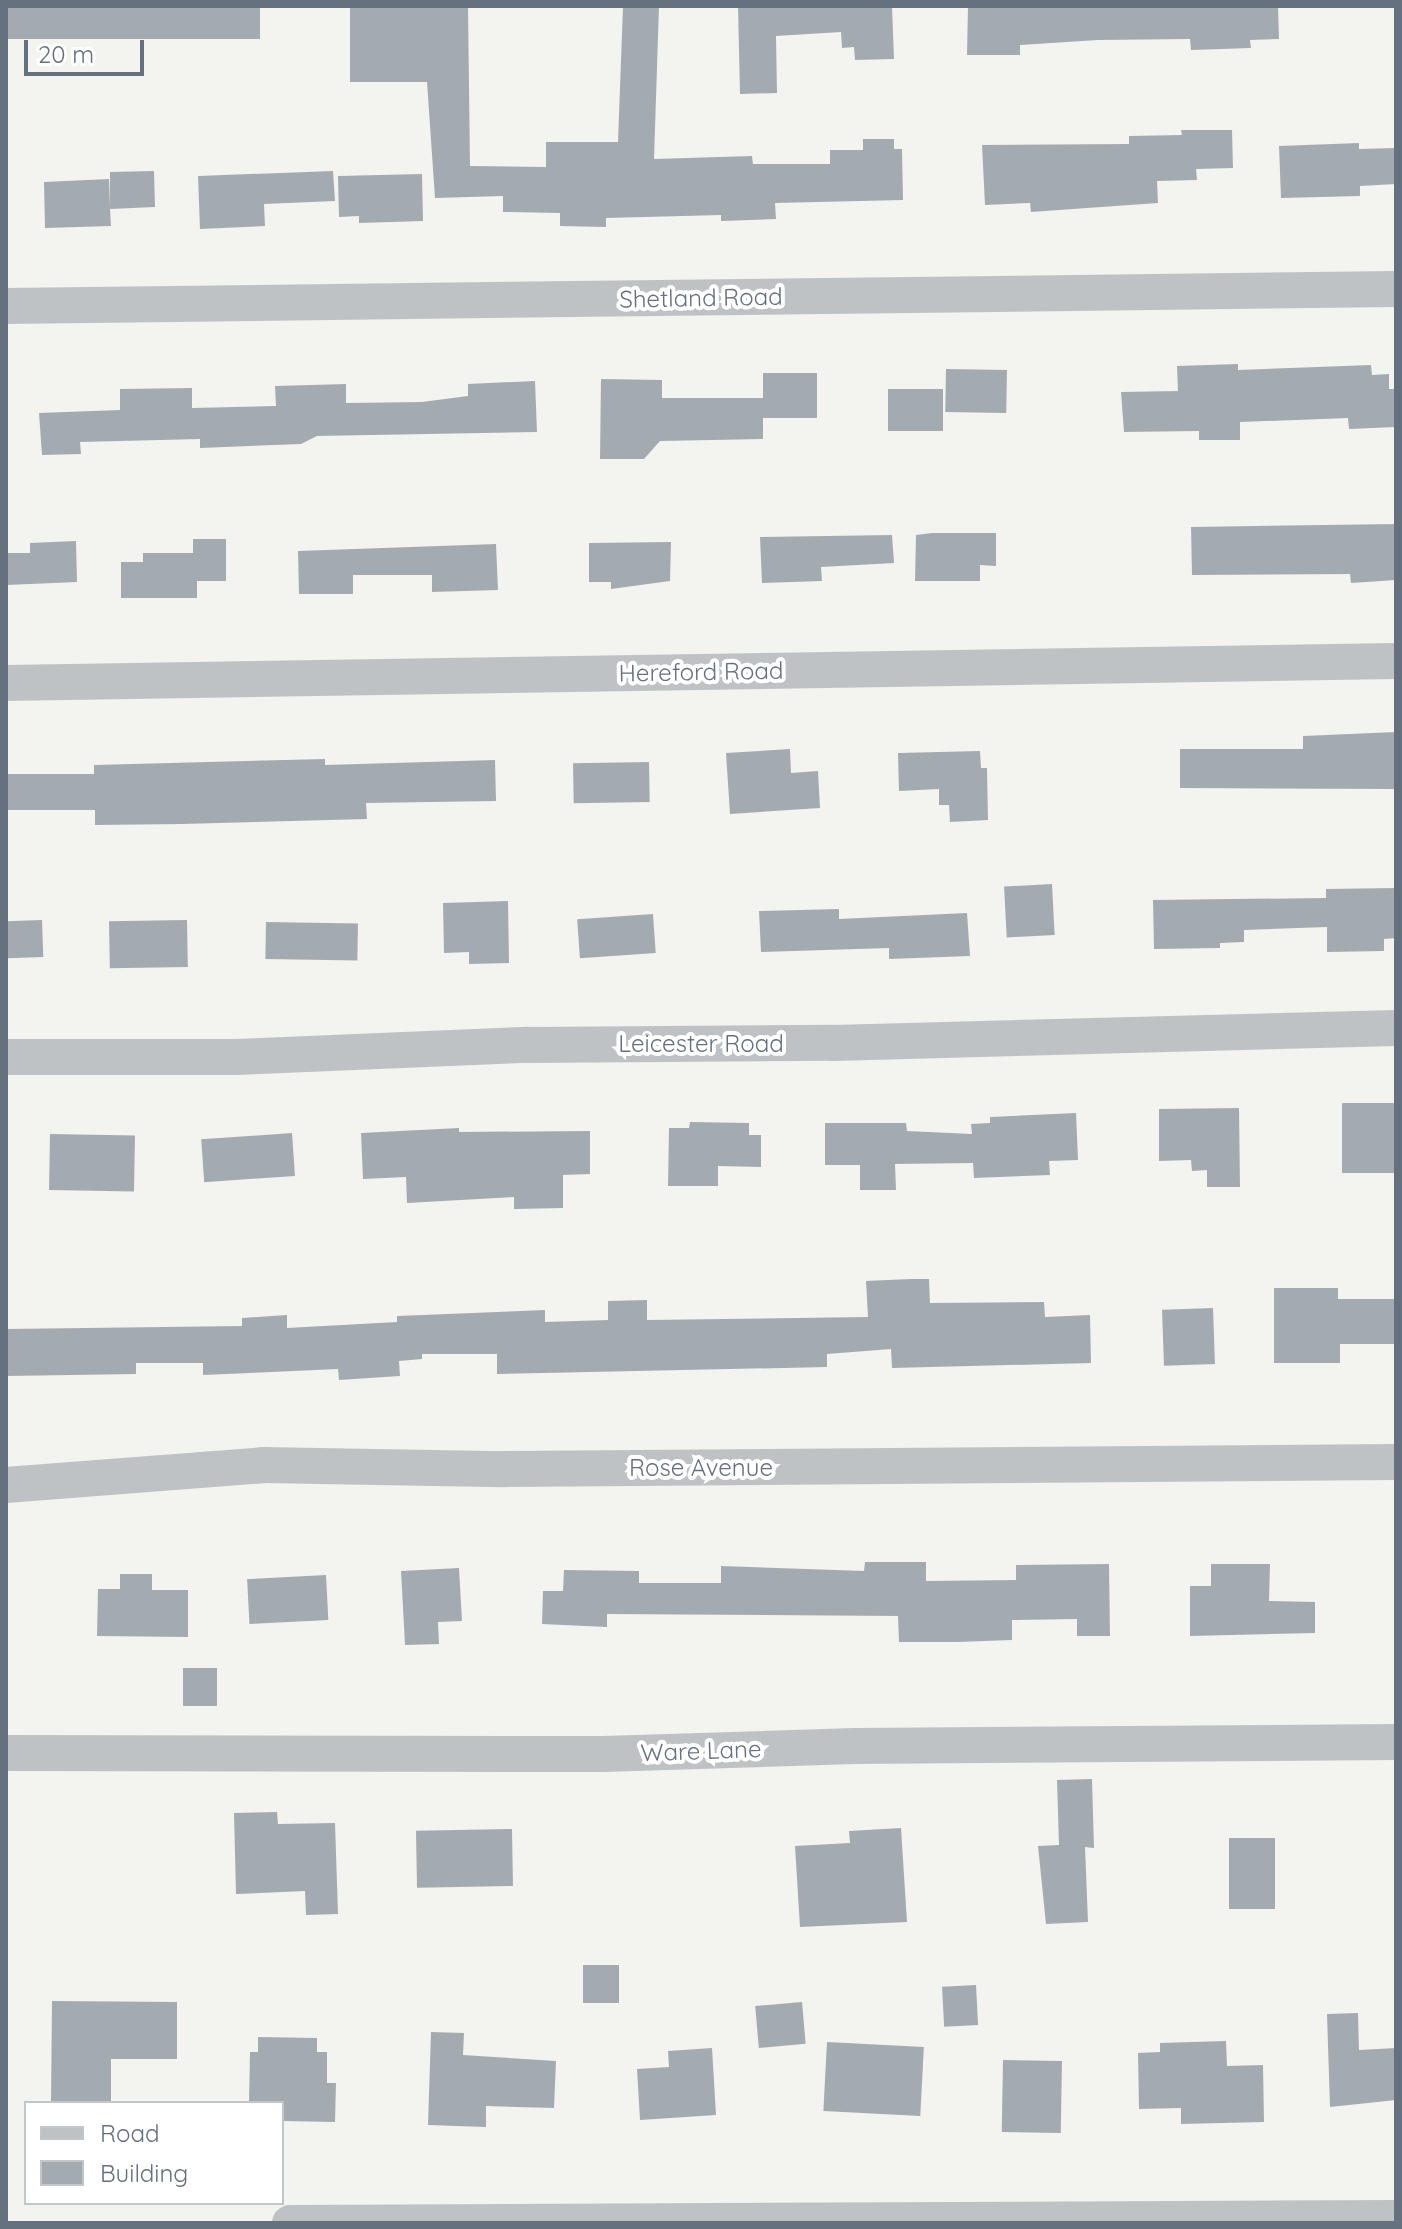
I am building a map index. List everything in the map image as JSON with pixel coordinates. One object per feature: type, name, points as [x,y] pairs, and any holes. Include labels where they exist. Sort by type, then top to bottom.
[{"type":"street","name":"Shetland Road","points":[[6,306],[1396,289]]},
{"type":"street","name":"Hereford Road","points":[[6,683],[1396,661]]},
{"type":"street","name":"Leicester Road","points":[[6,1057],[236,1057],[528,1045],[833,1043],[1396,1028]]},
{"type":"street","name":"Rose Avenue","points":[[6,1485],[263,1465],[520,1469],[1396,1462]]},
{"type":"street","name":"Ware Lane","points":[[6,1753],[603,1754],[855,1746],[1396,1742]]},
{"type":"street","points":[[290,2223],[1396,2218]]},
{"type":"building","points":[[6,6],[260,6],[260,39],[6,39]]},
{"type":"building","points":[[350,6],[468,6],[470,166],[546,167],[546,142],[618,142],[623,6],[659,6],[654,159],[752,156],[753,164],[830,164],[830,150],[863,150],[863,139],[894,139],[894,149],[902,149],[903,200],[775,203],[776,219],[721,221],[721,215],[606,218],[606,227],[560,226],[560,213],[503,212],[503,196],[435,198],[427,82],[350,82]]},
{"type":"building","points":[[738,6],[892,6],[894,59],[855,60],[854,47],[842,48],[841,32],[776,36],[777,93],[740,94]]},
{"type":"building","points":[[968,6],[1278,6],[1279,39],[1250,40],[1251,48],[1191,50],[1190,39],[1098,40],[1020,45],[1020,55],[967,55]]},
{"type":"building","points":[[1181,130],[1232,130],[1233,168],[1196,169],[1197,180],[1157,181],[1158,203],[1031,212],[1030,203],[985,205],[982,145],[1129,144],[1129,136],[1182,135]]},
{"type":"building","points":[[1359,143],[1359,149],[1394,148],[1396,184],[1360,186],[1360,196],[1281,198],[1279,146]]},
{"type":"building","points":[[154,171],[155,207],[110,209],[111,226],[45,228],[44,182],[109,179],[110,206],[110,172]]},
{"type":"building","points":[[333,171],[335,201],[264,204],[265,226],[200,229],[198,176]]},
{"type":"building","points":[[422,174],[423,221],[359,223],[359,216],[339,217],[338,176]]},
{"type":"building","points":[[1238,364],[1238,370],[1371,365],[1372,375],[1389,374],[1389,389],[1396,389],[1396,427],[1349,429],[1348,418],[1240,422],[1240,440],[1199,440],[1199,431],[1124,432],[1121,392],[1178,391],[1177,366]]},
{"type":"building","points":[[946,369],[1007,370],[1006,413],[945,412]]},
{"type":"building","points":[[763,373],[817,373],[817,418],[763,418]]},
{"type":"building","points":[[601,379],[662,380],[662,398],[763,398],[763,439],[660,441],[644,459],[600,459]]},
{"type":"building","points":[[535,381],[537,432],[317,436],[301,444],[200,448],[200,439],[80,442],[81,454],[42,455],[39,413],[120,410],[120,389],[192,388],[192,408],[276,406],[275,386],[346,384],[346,403],[422,402],[468,396],[468,384]]},
{"type":"building","points":[[888,389],[943,389],[943,431],[888,431]]},
{"type":"building","points":[[1396,524],[1396,580],[1351,583],[1350,574],[1192,575],[1191,527]]},
{"type":"building","points":[[996,533],[996,566],[980,565],[980,581],[915,581],[916,535]]},
{"type":"building","points":[[892,535],[894,563],[821,567],[822,581],[762,583],[760,537]]},
{"type":"building","points":[[193,539],[226,539],[226,581],[197,581],[197,598],[121,598],[121,562],[143,562],[143,553],[193,553]]},
{"type":"building","points":[[76,541],[77,582],[6,585],[6,553],[30,553],[30,543]]},
{"type":"building","points":[[671,542],[670,581],[611,589],[611,582],[589,582],[589,543]]},
{"type":"building","points":[[496,544],[498,590],[432,592],[432,575],[353,575],[353,594],[299,594],[298,551]]},
{"type":"building","points":[[1396,732],[1396,789],[1180,788],[1180,749],[1303,749],[1303,736]]},
{"type":"building","points":[[790,749],[791,773],[818,771],[820,808],[730,814],[726,753]]},
{"type":"building","points":[[980,751],[981,768],[987,768],[988,820],[950,822],[949,805],[939,805],[939,789],[899,791],[898,753]]},
{"type":"building","points":[[325,759],[325,765],[495,760],[496,801],[366,803],[367,819],[182,824],[95,825],[95,810],[6,810],[6,774],[94,774],[94,765]]},
{"type":"building","points":[[649,762],[650,802],[574,803],[573,763]]},
{"type":"building","points":[[1052,884],[1055,935],[1007,937],[1004,887]]},
{"type":"building","points":[[1396,888],[1396,938],[1384,939],[1384,951],[1327,952],[1327,927],[1244,930],[1244,942],[1220,943],[1220,948],[1154,949],[1153,900],[1326,898],[1326,889]]},
{"type":"building","points":[[508,901],[509,963],[469,964],[469,952],[444,953],[443,903]]},
{"type":"building","points":[[839,909],[839,919],[967,913],[970,956],[889,959],[889,948],[761,952],[759,911]]},
{"type":"building","points":[[653,914],[656,953],[580,958],[577,919]]},
{"type":"building","points":[[42,920],[43,957],[7,958],[6,921]]},
{"type":"building","points":[[187,920],[188,967],[110,968],[109,921]]},
{"type":"building","points":[[266,922],[358,924],[357,961],[265,959]]},
{"type":"building","points":[[1342,1103],[1396,1103],[1396,1173],[1342,1173]]},
{"type":"building","points":[[1239,1108],[1240,1187],[1207,1187],[1207,1170],[1192,1171],[1191,1160],[1159,1161],[1159,1109]]},
{"type":"building","points":[[1076,1113],[1078,1160],[1049,1161],[1050,1175],[974,1178],[973,1163],[895,1164],[896,1190],[860,1190],[860,1165],[825,1165],[825,1123],[906,1123],[907,1131],[972,1134],[971,1124],[990,1123],[990,1117]]},
{"type":"building","points":[[690,1122],[749,1123],[749,1135],[761,1135],[761,1167],[718,1166],[718,1186],[668,1186],[669,1128],[689,1128]]},
{"type":"building","points":[[459,1128],[459,1132],[590,1131],[590,1174],[563,1175],[563,1208],[514,1209],[514,1197],[407,1203],[406,1177],[363,1179],[361,1133]]},
{"type":"building","points":[[292,1133],[295,1176],[204,1182],[201,1139]]},
{"type":"building","points":[[50,1134],[135,1135],[134,1191],[49,1190]]},
{"type":"building","points":[[929,1279],[930,1303],[1044,1302],[1045,1317],[1090,1315],[1091,1363],[892,1368],[891,1349],[827,1354],[827,1367],[497,1374],[497,1354],[422,1354],[422,1359],[399,1361],[400,1376],[339,1380],[338,1369],[203,1375],[203,1363],[136,1363],[136,1374],[6,1376],[6,1329],[242,1326],[242,1318],[287,1315],[287,1328],[397,1322],[397,1316],[545,1310],[545,1322],[608,1320],[608,1301],[647,1300],[647,1320],[868,1317],[866,1281]]},
{"type":"building","points":[[1274,1288],[1338,1288],[1338,1299],[1396,1299],[1396,1344],[1340,1344],[1340,1363],[1274,1363]]},
{"type":"building","points":[[1213,1308],[1215,1364],[1164,1366],[1162,1310]]},
{"type":"building","points":[[865,1562],[926,1562],[926,1581],[1016,1580],[1016,1565],[1109,1564],[1110,1636],[1077,1636],[1077,1619],[1012,1620],[1012,1640],[957,1642],[899,1642],[898,1616],[607,1614],[607,1627],[542,1624],[543,1591],[563,1591],[564,1570],[639,1571],[639,1583],[721,1583],[721,1566],[864,1571]]},
{"type":"building","points":[[1211,1564],[1270,1564],[1269,1601],[1315,1602],[1315,1633],[1190,1636],[1190,1586],[1211,1586]]},
{"type":"building","points":[[459,1568],[462,1621],[438,1622],[439,1644],[405,1645],[401,1571]]},
{"type":"building","points":[[120,1574],[152,1574],[152,1590],[188,1590],[188,1637],[97,1636],[98,1589],[120,1589]]},
{"type":"building","points":[[326,1575],[328,1620],[249,1624],[247,1579]]},
{"type":"building","points":[[183,1668],[217,1668],[217,1706],[183,1706]]},
{"type":"building","points":[[1092,1779],[1094,1848],[1085,1847],[1088,1922],[1046,1924],[1038,1846],[1059,1845],[1057,1780]]},
{"type":"building","points":[[277,1812],[278,1824],[335,1823],[338,1914],[306,1915],[305,1891],[236,1894],[234,1813]]},
{"type":"building","points":[[901,1828],[907,1922],[800,1927],[795,1846],[850,1843],[849,1831]]},
{"type":"building","points":[[512,1829],[513,1886],[417,1888],[416,1831]]},
{"type":"building","points":[[1229,1838],[1275,1838],[1275,1909],[1229,1909]]},
{"type":"building","points":[[583,1965],[619,1965],[619,2003],[583,2003]]},
{"type":"building","points":[[976,1985],[978,2025],[944,2027],[942,1987]]},
{"type":"building","points":[[52,2001],[177,2002],[177,2059],[111,2059],[111,2101],[51,2101]]},
{"type":"building","points":[[802,2002],[806,2044],[759,2048],[755,2006]]},
{"type":"building","points":[[1358,2013],[1359,2050],[1396,2048],[1396,2100],[1330,2107],[1327,2014]]},
{"type":"building","points":[[431,2032],[464,2033],[463,2055],[556,2061],[554,2108],[486,2106],[486,2127],[428,2125]]},
{"type":"building","points":[[258,2037],[317,2038],[317,2052],[327,2052],[327,2083],[336,2083],[335,2122],[284,2121],[284,2101],[249,2101],[250,2052],[258,2052]]},
{"type":"building","points":[[1226,2041],[1227,2066],[1263,2065],[1264,2122],[1181,2124],[1181,2108],[1139,2109],[1138,2053],[1160,2052],[1160,2043]]},
{"type":"building","points":[[827,2042],[924,2047],[920,2116],[823,2111]]},
{"type":"building","points":[[712,2048],[716,2115],[640,2120],[637,2069],[669,2067],[668,2051]]},
{"type":"building","points":[[1003,2060],[1062,2061],[1061,2133],[1002,2132]]}]
